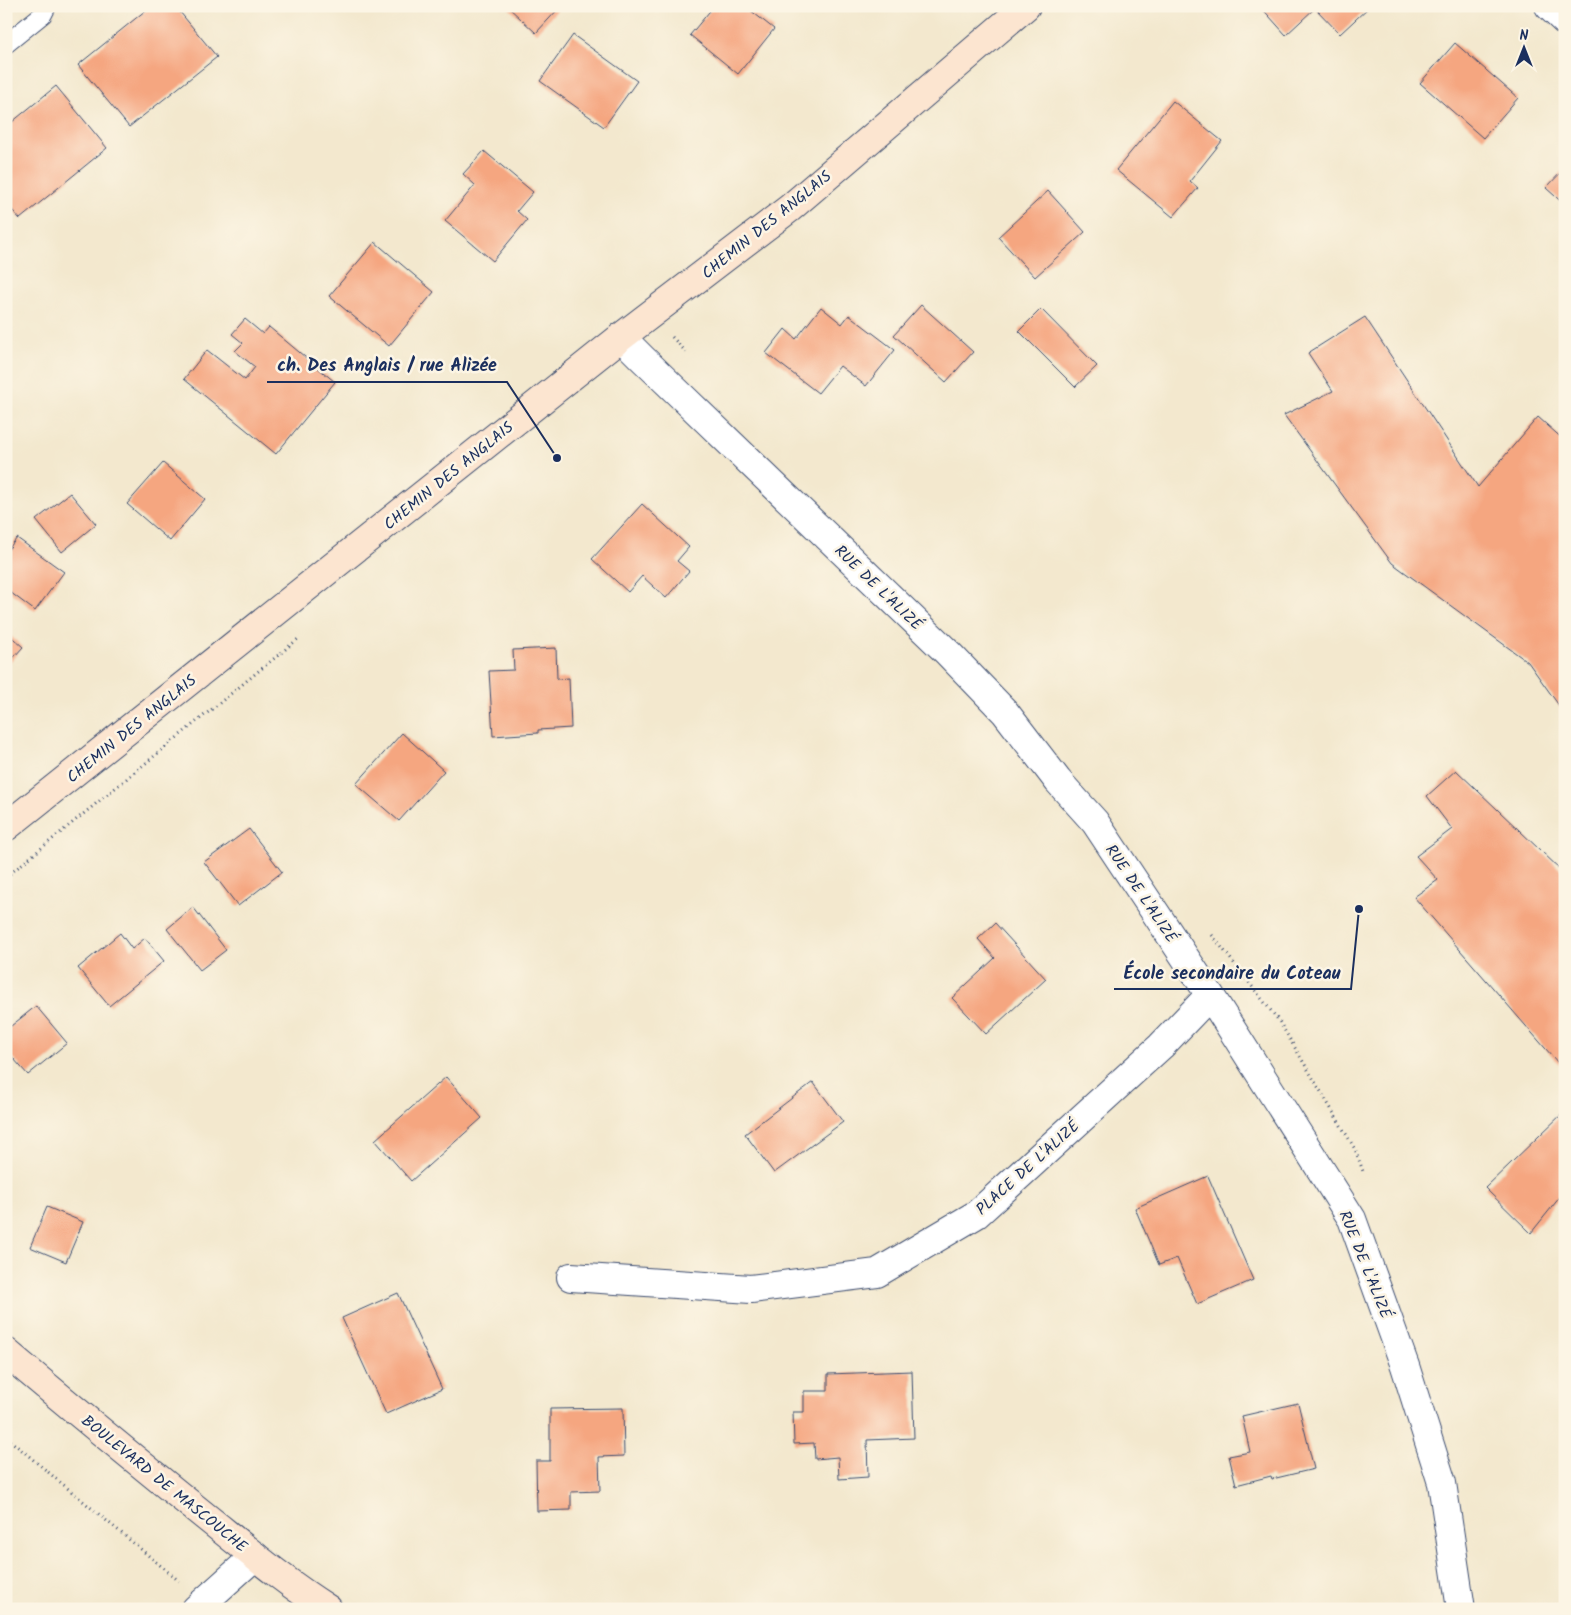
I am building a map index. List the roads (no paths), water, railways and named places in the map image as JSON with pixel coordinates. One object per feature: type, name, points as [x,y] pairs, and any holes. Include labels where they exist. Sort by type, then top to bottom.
[{"type":"street","name":"CHEMIN DES ANGLAIS","points":[[6,827],[621,337],[790,208],[1026,6]]},
{"type":"street","points":[[1549,6],[1565,20]]},
{"type":"street","name":"RUE DE L'ALIZÉ","points":[[621,337],[948,653],[1005,712],[1058,781],[1096,822],[1210,995],[1352,1219],[1405,1366],[1442,1483],[1461,1609]]},
{"type":"street","name":"PLACE DE L'ALIZÉ","points":[[572,1277],[751,1289],[877,1273],[977,1214],[1161,1046],[1210,995]]},
{"type":"street","name":"BOULEVARD DE MASCOUCHE","points":[[6,1352],[131,1457],[255,1556],[304,1594],[328,1609]]},
{"type":"street","points":[[196,1609],[255,1556]]},
{"type":"lane","points":[[6,44],[42,14],[47,6]]},
{"type":"place","name":"ch. Des Anglais / rue Alizée","points":[[557,458]]},
{"type":"place","name":"École secondaire du Coteau","points":[[1359,909]]}]
